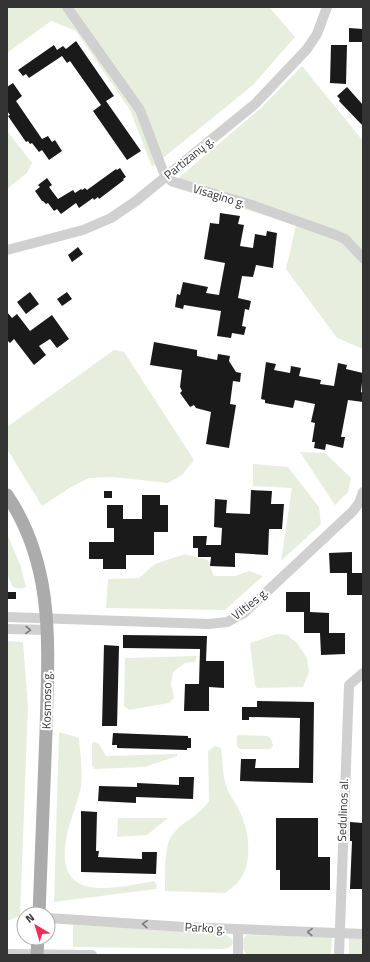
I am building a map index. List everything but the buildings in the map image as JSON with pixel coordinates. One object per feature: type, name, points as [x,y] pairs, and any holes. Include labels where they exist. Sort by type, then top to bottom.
[{"type":"main road","name":"Kosmoso g.","points":[[7,494],[34,550],[43,584],[48,625],[39,906]]},
{"type":"street","points":[[67,7],[140,110],[166,176]]},
{"type":"street","name":"Partizanų g.","points":[[7,250],[83,230],[97,225],[123,210],[255,104],[308,47],[317,34],[327,7]]},
{"type":"street","name":"Visagino g.","points":[[166,176],[171,181],[252,206],[336,235],[345,239],[363,258]]},
{"type":"street","name":"Vilties g.","points":[[48,625],[80,619],[209,624],[227,622],[244,613],[338,525],[359,503],[363,492]]},
{"type":"street","points":[[7,617],[48,625]]},
{"type":"street","points":[[7,629],[48,625]]},
{"type":"street","name":"Sedulinos al.","points":[[339,955],[349,685],[363,673]]},
{"type":"street","name":"Parko g.","points":[[56,918],[238,929],[363,934]]},
{"type":"street","points":[[238,929],[238,955]]},
{"type":"street","points":[[7,954],[92,955]]},
{"type":"green space","points":[[7,7],[269,7],[295,37],[253,85],[152,167],[130,110],[76,31],[51,21],[7,53]]},
{"type":"green space","points":[[302,66],[363,141],[363,349],[337,338],[286,269],[296,225],[169,186],[261,108]]},
{"type":"green space","points":[[7,131],[32,163],[27,173],[7,189]]},
{"type":"green space","points":[[114,350],[124,352],[194,460],[182,475],[168,483],[113,477],[89,478],[71,487],[42,506],[7,449],[7,427]]},
{"type":"green space","points":[[300,452],[325,453],[351,478],[348,492],[335,505]]},
{"type":"green space","points":[[253,464],[288,467],[319,507],[321,524],[281,561],[292,488],[253,486]]},
{"type":"green space","points":[[7,534],[21,567],[26,587],[20,589],[13,587],[7,575]]},
{"type":"green space","points":[[185,554],[208,560],[214,576],[235,576],[249,571],[263,576],[225,610],[106,608],[108,579],[139,578],[155,564]]},
{"type":"green space","points":[[277,634],[287,635],[297,643],[307,658],[309,672],[303,687],[257,688],[255,685],[250,643]]},
{"type":"green space","points":[[7,641],[23,642],[28,707],[20,906],[16,906],[16,918],[7,921]]},
{"type":"green space","points":[[197,656],[195,662],[185,663],[173,672],[171,684],[174,698],[169,703],[129,710],[124,706],[125,658]]},
{"type":"green space","points":[[59,732],[79,738],[81,762],[81,787],[66,840],[65,860],[70,874],[79,883],[91,887],[122,887],[154,881],[157,885],[156,889],[54,902]]},
{"type":"green space","points":[[239,735],[268,736],[273,745],[271,749],[240,749],[237,746],[237,737]]},
{"type":"green space","points":[[94,742],[99,744],[106,756],[177,754],[177,756],[145,767],[95,769],[92,766],[92,744]]},
{"type":"green space","points":[[215,746],[221,748],[225,783],[229,794],[238,807],[245,827],[248,855],[244,873],[235,886],[225,893],[165,891],[166,861],[170,838],[177,829],[201,810],[209,801],[208,751]]},
{"type":"green space","points":[[118,818],[168,818],[147,835],[117,837]]},
{"type":"green space","points":[[73,925],[223,933],[232,939],[233,942],[231,946],[222,949],[73,947]]},
{"type":"green space","points":[[247,935],[332,937],[331,955],[248,955],[246,954],[243,946],[243,939]]},
{"type":"green space","points":[[349,937],[363,938],[363,955],[349,955]]}]
